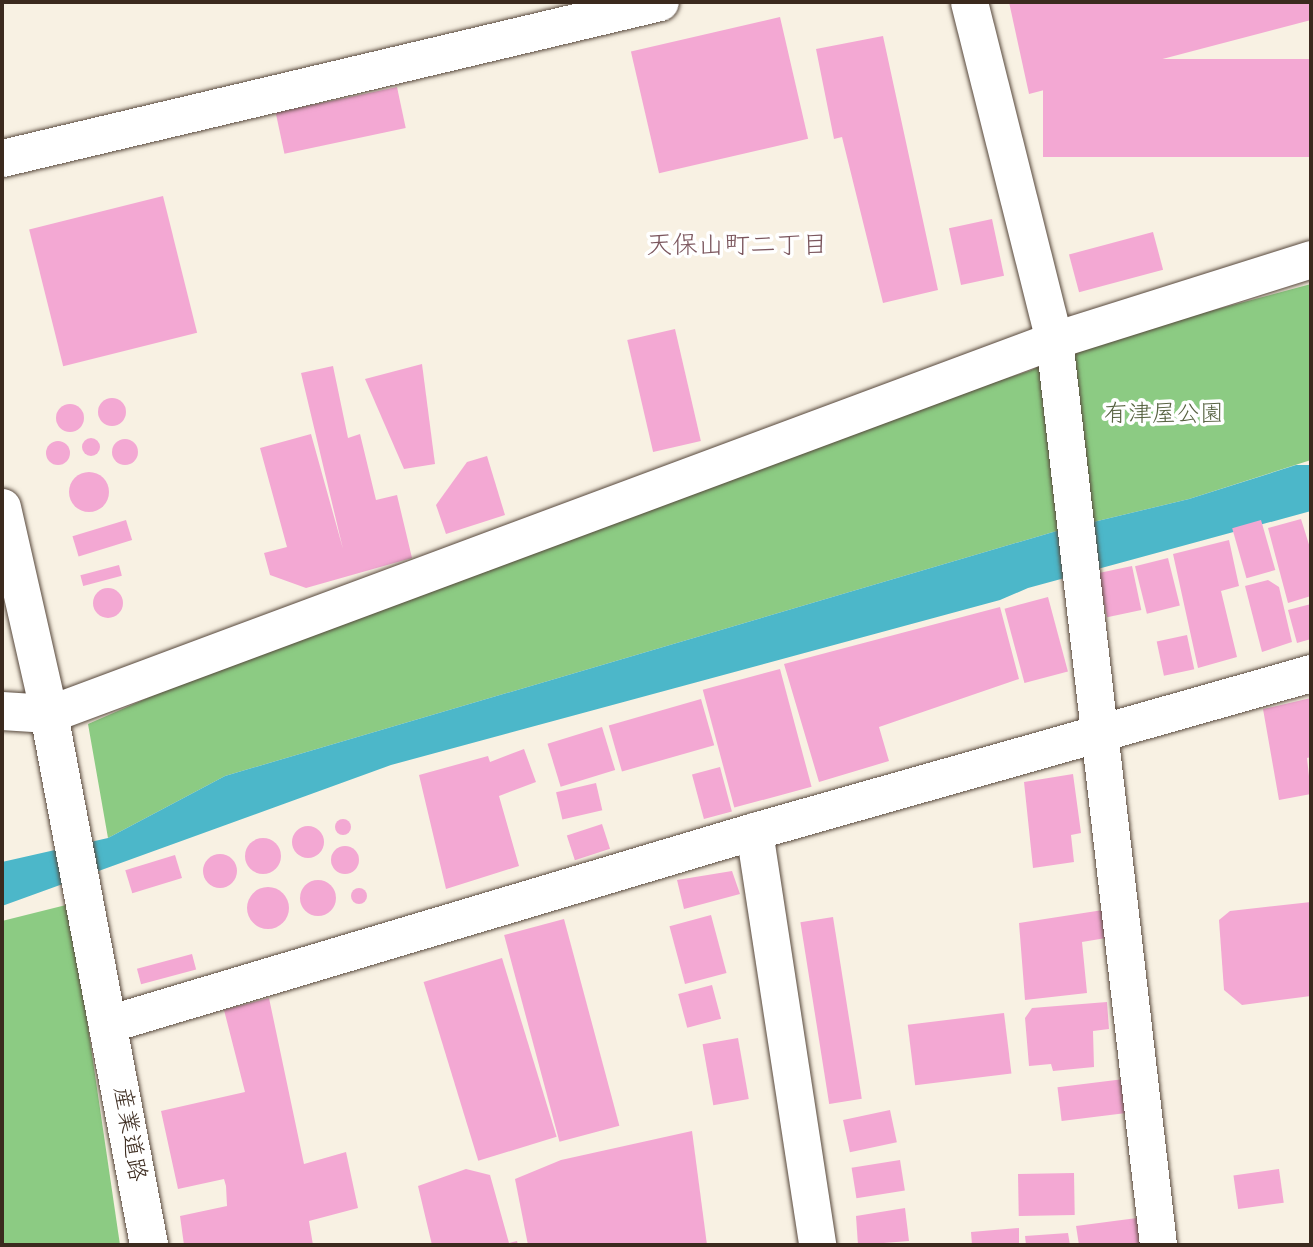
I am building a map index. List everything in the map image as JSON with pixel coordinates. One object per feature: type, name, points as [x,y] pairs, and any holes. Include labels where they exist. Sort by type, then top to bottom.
[{"type":"street","points":[[2,158],[660,2]]},
{"type":"street","points":[[969,2],[1054,340],[1158,1245]]},
{"type":"street","points":[[2,711],[49,714],[1054,340],[1311,259]]},
{"type":"street","points":[[2,507],[49,714]]},
{"type":"street","points":[[110,1023],[754,831],[1311,673]]},
{"type":"street","name":"産業道路","points":[[49,714],[110,1023],[149,1245]]},
{"type":"street","points":[[754,831],[817,1245]]},
{"type":"green space","name":"有津屋公園","points":[[1311,284],[1311,460],[1189,499],[1060,530],[225,776],[108,838],[88,724],[258,650],[889,416],[1029,371],[1101,340]]},
{"type":"green space","points":[[70,904],[120,1245],[2,1245],[2,921]]},
{"type":"water","points":[[1296,465],[1311,465],[1311,511],[1028,588],[1000,600],[391,765],[2,906],[2,862],[108,838],[225,776],[1060,530],[1189,499]]},
{"type":"building","points":[[1009,2],[1311,2],[1311,20],[1029,94]]},
{"type":"building","points":[[780,17],[808,139],[659,173],[631,51]]},
{"type":"building","points":[[883,36],[938,290],[883,303],[842,137],[834,139],[816,49]]},
{"type":"building","points":[[1043,59],[1311,59],[1311,157],[1043,157]]},
{"type":"building","points":[[397,87],[406,128],[284,154],[276,113]]},
{"type":"building","points":[[163,196],[197,333],[63,366],[29,229]]},
{"type":"building","points":[[992,219],[1004,276],[961,285],[949,228]]},
{"type":"building","points":[[1153,232],[1163,270],[1079,292],[1069,255]]},
{"type":"building","points":[[675,329],[701,441],[653,452],[627,340]]},
{"type":"building","points":[[422,364],[435,464],[404,469],[365,379]]},
{"type":"building","points":[[333,366],[348,438],[360,434],[376,500],[397,495],[412,558],[306,588],[270,575],[264,553],[287,547],[260,448],[311,434],[343,549],[301,373]]},
{"type":"building","points":[[112,398],[122,402],[126,412],[122,422],[112,426],[102,422],[98,412],[102,402]]},
{"type":"building","points":[[70,404],[80,408],[84,418],[80,428],[70,432],[60,428],[56,418],[60,408]]},
{"type":"building","points":[[91,438],[97,441],[100,447],[97,453],[91,456],[85,453],[82,447],[85,441]]},
{"type":"building","points":[[125,439],[134,443],[138,452],[134,461],[125,465],[116,461],[112,452],[116,443]]},
{"type":"building","points":[[58,441],[67,444],[70,453],[67,462],[58,465],[49,462],[46,453],[49,444]]},
{"type":"building","points":[[487,456],[505,515],[446,534],[436,505],[467,462]]},
{"type":"building","points":[[89,472],[97,473],[103,478],[108,484],[108,500],[103,506],[97,511],[89,512],[81,511],[75,506],[70,500],[69,492],[70,484],[75,478],[81,473]]},
{"type":"building","points":[[1301,519],[1311,551],[1311,596],[1288,603],[1268,528]]},
{"type":"building","points":[[126,520],[132,540],[79,556],[72,536]]},
{"type":"building","points":[[1261,520],[1275,570],[1246,578],[1232,528]]},
{"type":"building","points":[[1229,540],[1239,586],[1221,591],[1237,657],[1198,668],[1173,554]]},
{"type":"building","points":[[1168,558],[1180,606],[1147,614],[1135,566]]},
{"type":"building","points":[[119,565],[122,576],[83,586],[80,575]]},
{"type":"building","points":[[1132,566],[1141,610],[1107,617],[1098,573]]},
{"type":"building","points":[[1268,580],[1279,587],[1292,642],[1262,652],[1245,586]]},
{"type":"building","points":[[108,588],[119,592],[123,603],[119,614],[108,618],[97,614],[93,603],[97,592]]},
{"type":"building","points":[[1048,597],[1068,671],[1024,683],[1005,609]]},
{"type":"building","points":[[1311,604],[1311,639],[1297,643],[1288,610]]},
{"type":"building","points":[[1000,607],[1019,679],[879,727],[889,761],[819,782],[784,664]]},
{"type":"building","points":[[1187,635],[1194,669],[1164,676],[1157,641]]},
{"type":"building","points":[[780,669],[812,787],[734,808],[703,690]]},
{"type":"building","points":[[1311,698],[1311,757],[1307,758],[1311,794],[1279,800],[1263,709]]},
{"type":"building","points":[[701,699],[714,745],[622,772],[609,725]]},
{"type":"building","points":[[602,727],[615,770],[561,787],[547,744]]},
{"type":"building","points":[[524,749],[536,782],[499,796],[519,866],[446,889],[419,775],[488,756],[490,762]]},
{"type":"building","points":[[720,767],[732,811],[704,819],[692,775]]},
{"type":"building","points":[[1073,774],[1081,833],[1071,835],[1074,862],[1033,868],[1024,782]]},
{"type":"building","points":[[596,783],[602,810],[562,820],[556,792]]},
{"type":"building","points":[[340,819],[346,819],[351,827],[349,833],[340,835],[335,830],[335,824]]},
{"type":"building","points":[[602,824],[610,849],[575,860],[567,835]]},
{"type":"building","points":[[308,826],[319,831],[324,842],[319,853],[308,858],[297,853],[292,842],[297,831]]},
{"type":"building","points":[[263,838],[276,843],[281,856],[276,869],[263,874],[250,869],[245,856],[250,843]]},
{"type":"building","points":[[345,846],[355,850],[359,860],[355,870],[345,874],[335,870],[331,860],[335,850]]},
{"type":"building","points":[[220,854],[232,859],[237,871],[232,883],[220,888],[208,883],[203,871],[208,859]]},
{"type":"building","points":[[175,855],[182,878],[132,893],[125,870]]},
{"type":"building","points":[[732,871],[740,894],[684,909],[677,880]]},
{"type":"building","points":[[318,880],[331,885],[336,898],[331,911],[318,916],[305,911],[300,898],[305,885]]},
{"type":"building","points":[[268,887],[283,893],[289,908],[283,923],[268,929],[253,923],[247,908],[253,893]]},
{"type":"building","points":[[356,888],[362,888],[367,896],[365,902],[356,904],[351,899],[351,893]]},
{"type":"building","points":[[1311,902],[1311,996],[1242,1005],[1224,990],[1219,920],[1230,911]]},
{"type":"building","points":[[1103,910],[1106,938],[1082,942],[1087,993],[1025,1000],[1019,923]]},
{"type":"building","points":[[711,915],[727,973],[685,984],[669,926]]},
{"type":"building","points":[[833,917],[862,1099],[829,1104],[800,922]]},
{"type":"building","points":[[564,919],[619,1126],[559,1142],[504,935]]},
{"type":"building","points":[[192,954],[196,969],[141,984],[137,969]]},
{"type":"building","points":[[502,958],[557,1137],[478,1161],[424,982]]},
{"type":"building","points":[[712,985],[721,1019],[687,1028],[678,994]]},
{"type":"building","points":[[269,998],[304,1164],[346,1152],[358,1208],[309,1221],[313,1245],[184,1245],[180,1216],[227,1206],[226,1186],[224,1179],[178,1189],[161,1111],[245,1092],[224,1010]]},
{"type":"building","points":[[1107,1002],[1109,1029],[1093,1031],[1094,1067],[1053,1071],[1051,1064],[1029,1066],[1025,1018],[1032,1008]]},
{"type":"building","points":[[1004,1013],[1011,1074],[915,1085],[908,1025]]},
{"type":"building","points":[[738,1038],[749,1099],[713,1105],[703,1044]]},
{"type":"building","points":[[1124,1079],[1128,1113],[1062,1121],[1057,1087]]},
{"type":"building","points":[[890,1110],[897,1142],[850,1152],[843,1120]]},
{"type":"building","points":[[692,1131],[707,1245],[528,1245],[515,1179],[561,1160]]},
{"type":"building","points":[[900,1160],[905,1191],[856,1198],[852,1168]]},
{"type":"building","points":[[466,1169],[490,1175],[509,1243],[517,1241],[518,1245],[432,1245],[418,1186]]},
{"type":"building","points":[[1279,1169],[1284,1203],[1238,1209],[1233,1175]]},
{"type":"building","points":[[1074,1173],[1075,1215],[1019,1216],[1018,1174]]},
{"type":"building","points":[[905,1208],[909,1241],[858,1245],[856,1216]]},
{"type":"building","points":[[1137,1218],[1140,1245],[1079,1245],[1076,1226]]},
{"type":"building","points":[[1019,1228],[1019,1245],[972,1245],[971,1232]]},
{"type":"building","points":[[1068,1233],[1070,1245],[1026,1245],[1025,1236]]},
{"type":"district","name":"天保山町二丁目","points":[[737,245]]}]
